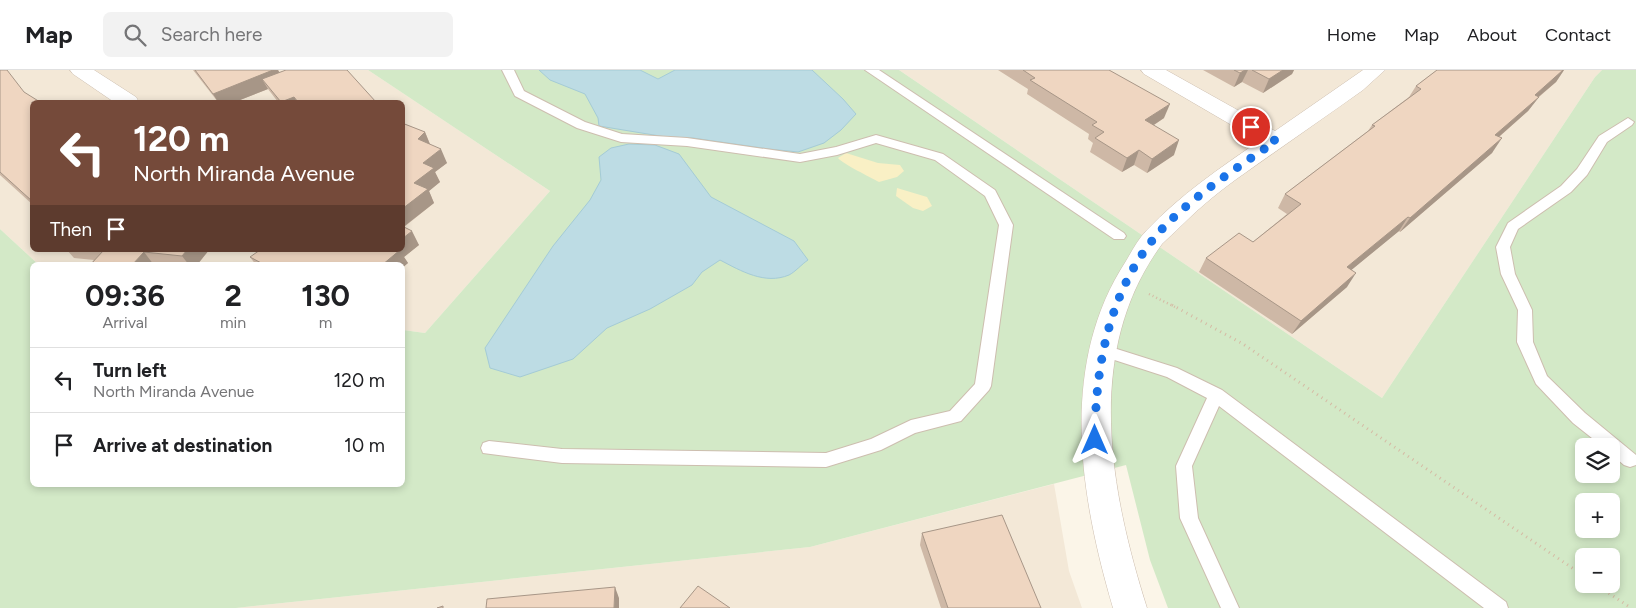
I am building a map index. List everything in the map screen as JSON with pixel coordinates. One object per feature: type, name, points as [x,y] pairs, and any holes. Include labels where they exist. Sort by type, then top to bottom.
[{"type":"street","points":[[80,70],[125,100]]},
{"type":"street","points":[[1151,70],[1276,141]]},
{"type":"street","points":[[1130,608],[1111,547],[1100,496],[1095,440],[1095,406],[1102,350],[1121,292],[1136,263],[1155,238],[1171,219],[1195,198],[1375,70]]},
{"type":"lane","points":[[489,448],[562,456],[826,460],[875,445],[911,427],[955,416],[983,386],[1006,225],[990,193],[939,157],[876,139],[837,151],[800,158],[687,142],[621,138],[581,125],[519,93],[508,70]]},
{"type":"lane","points":[[871,70],[1119,236]]},
{"type":"lane","points":[[1628,122],[1603,139],[1582,172],[1566,190],[1513,226],[1503,247],[1508,274],[1525,310],[1525,342],[1541,380],[1579,418],[1630,460]]},
{"type":"lane","points":[[1102,350],[1172,372],[1216,395],[1500,608]]},
{"type":"lane","points":[[1216,395],[1184,466],[1189,518],[1230,608]]},
{"type":"path","points":[[1146,292],[1200,319],[1243,344],[1575,570]]},
{"type":"path","points":[[1608,593],[1631,608]]},
{"type":"shaded area","points":[[0,70],[368,70],[550,191],[425,333],[405,330],[405,262],[36,262],[0,229]]},
{"type":"shaded area","points":[[899,70],[1602,70],[1595,77],[1382,398]]},
{"type":"shaded area","points":[[1054,484],[1069,571],[1082,608],[236,608],[810,547]]},
{"type":"green space","points":[[368,70],[899,70],[1382,398],[1595,77],[1602,70],[1636,70],[1636,608],[1168,608],[1150,560],[1126,465],[810,547],[236,608],[0,608],[0,229],[36,262],[30,262],[30,487],[405,487],[405,330],[425,333],[550,191]]},
{"type":"sand","points":[[846,153],[878,163],[900,165],[904,171],[897,177],[879,182],[838,158]]},
{"type":"sand","points":[[897,188],[927,197],[932,206],[923,211],[913,208],[896,196]]},
{"type":"water","points":[[539,70],[640,70],[658,79],[675,70],[812,70],[856,114],[841,130],[824,143],[798,152],[693,138],[666,137],[599,126],[598,118],[585,94],[550,80]]},
{"type":"water","points":[[629,144],[655,145],[679,154],[711,197],[794,241],[808,260],[789,275],[780,278],[762,278],[720,260],[702,272],[692,285],[650,309],[607,328],[573,359],[520,377],[490,368],[485,348],[553,246],[590,200],[601,180],[599,157],[611,148]]},
{"type":"building","points":[[0,70],[7,70],[24,92],[37,100],[30,100],[30,199],[0,172]]},
{"type":"building","points":[[195,70],[273,70],[213,94]]},
{"type":"building","points":[[286,70],[347,70],[374,100],[296,100],[294,97],[279,100],[262,79]]},
{"type":"building","points":[[1023,70],[1109,70],[1170,104],[1145,120],[1179,140],[1152,159],[1139,150],[1127,158],[1095,138],[1104,132],[1092,125],[1097,122],[1030,80],[1035,78]]},
{"type":"building","points":[[1234,70],[1245,70],[1240,73]]},
{"type":"building","points":[[1252,70],[1283,70],[1269,79]]},
{"type":"building","points":[[1437,70],[1563,70],[1535,95],[1539,97],[1495,135],[1502,138],[1410,218],[1408,217],[1347,267],[1356,273],[1301,321],[1206,258],[1239,233],[1253,242],[1301,204],[1285,194],[1421,89],[1416,86]]},
{"type":"building","points":[[405,124],[425,132],[418,139],[441,149],[423,163],[434,168],[414,183],[428,189],[405,207]]},
{"type":"building","points":[[405,228],[412,231],[405,237]]},
{"type":"building","points":[[102,252],[144,252],[135,262],[93,262]]},
{"type":"building","points":[[144,252],[185,252],[182,256]]},
{"type":"building","points":[[257,252],[398,252],[386,262],[259,262],[250,257]]},
{"type":"building","points":[[1002,515],[1041,608],[948,608],[922,533]]},
{"type":"building","points":[[698,586],[730,608],[680,608]]},
{"type":"building","points":[[615,587],[614,608],[486,608],[487,599]]},
{"type":"route","points":[[1095,440],[1095,406],[1102,350],[1121,292],[1136,263],[1171,219],[1195,198],[1276,141],[1251,127]]}]
